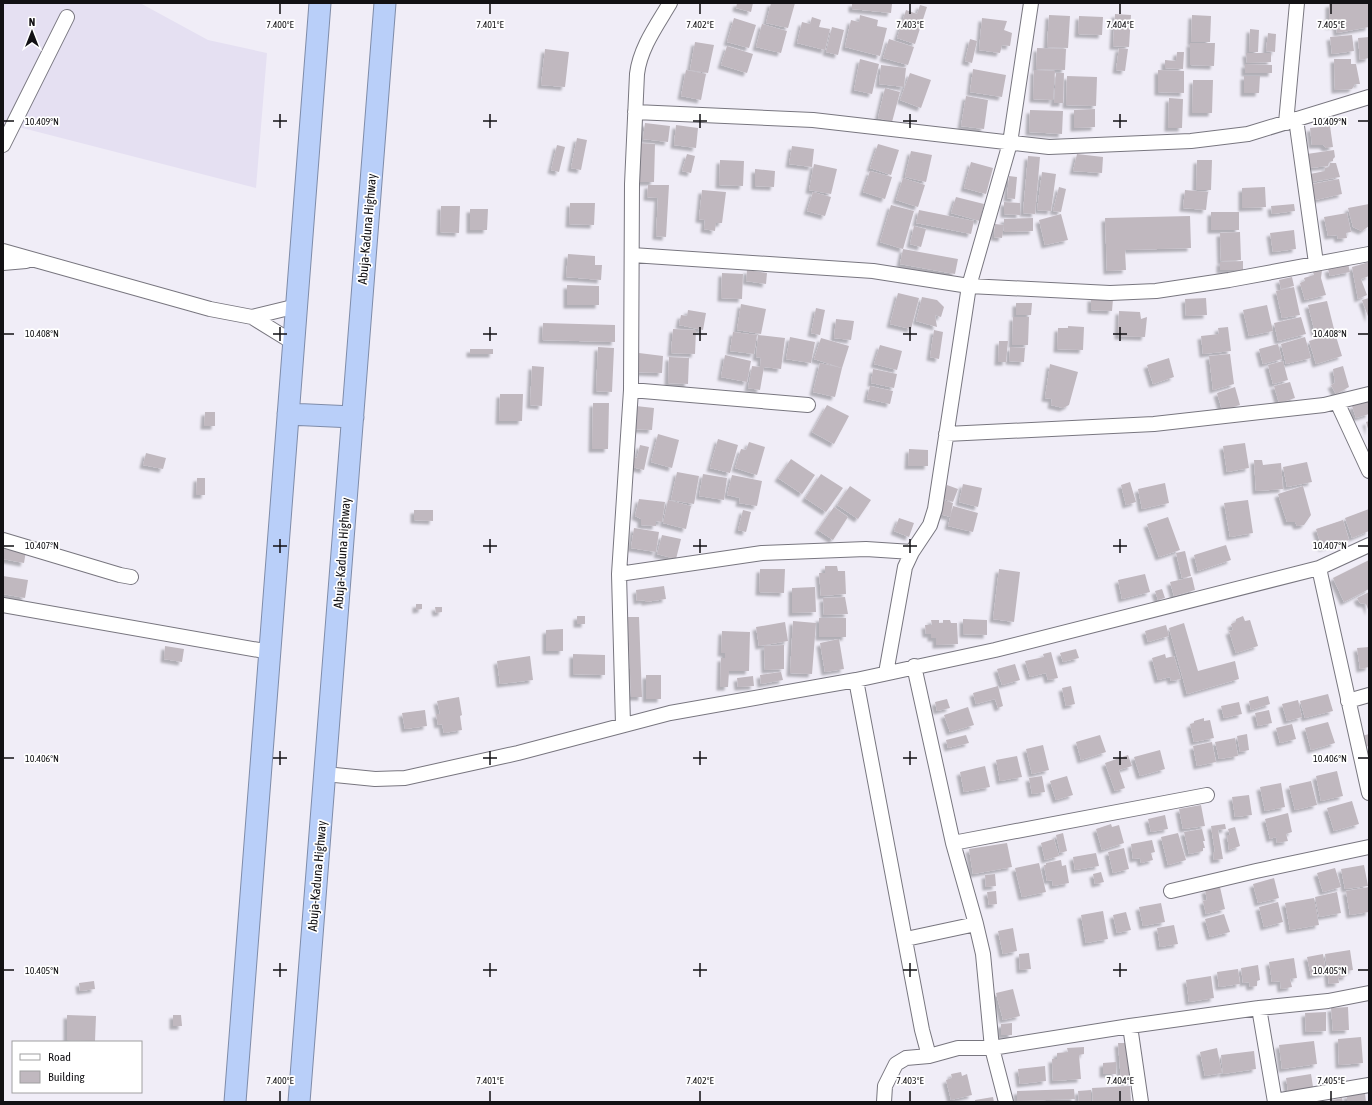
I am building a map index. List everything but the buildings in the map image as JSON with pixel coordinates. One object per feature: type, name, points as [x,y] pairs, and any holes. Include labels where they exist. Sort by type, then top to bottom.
[{"type":"highway","name":"Abuja-Kaduna Highway","points":[[299,1102],[385,3]]},
{"type":"highway","points":[[235,1102],[297,306],[316,5]]},
{"type":"highway","points":[[288,414],[352,417]]},
{"type":"street","points":[[623,725],[619,574],[631,390],[632,184],[638,62],[670,3]]},
{"type":"street","points":[[886,673],[905,567],[912,552],[930,525],[935,509],[969,286],[1010,143],[1031,3]]},
{"type":"street","points":[[1297,3],[1291,121],[1316,263]]},
{"type":"street","points":[[3,145],[67,17]]},
{"type":"street","points":[[635,112],[813,120],[1049,147],[1191,141],[1248,134],[1369,97]]},
{"type":"street","points":[[3,251],[210,309],[252,317],[294,343]]},
{"type":"street","points":[[632,255],[873,271],[969,286],[1110,293],[1156,291],[1229,280],[1369,254]]},
{"type":"street","points":[[3,263],[40,261]]},
{"type":"street","points":[[252,317],[297,306]]},
{"type":"street","points":[[631,390],[808,405]]},
{"type":"street","points":[[946,434],[1154,424],[1324,405],[1369,394]]},
{"type":"street","points":[[1337,402],[1369,471]]},
{"type":"street","points":[[3,540],[131,577]]},
{"type":"street","points":[[325,774],[375,779],[405,778],[518,753],[670,713],[856,680],[914,666],[995,650],[1319,568],[1369,545]]},
{"type":"street","points":[[619,574],[762,553],[866,549],[912,552]]},
{"type":"street","points":[[1319,568],[1369,794]]},
{"type":"street","points":[[3,605],[270,652]]},
{"type":"street","points":[[914,666],[953,843],[983,954],[992,1048],[1006,1102]]},
{"type":"street","points":[[856,680],[922,1030],[929,1056]]},
{"type":"street","points":[[1348,701],[1369,695]]},
{"type":"street","points":[[953,843],[1207,795]]},
{"type":"street","points":[[1171,891],[1369,847]]},
{"type":"street","points":[[906,939],[976,924]]},
{"type":"street","points":[[884,1102],[885,1086],[896,1064],[906,1058],[929,1056],[958,1048],[992,1048],[1130,1026],[1259,1008],[1328,1001],[1369,993]]},
{"type":"street","points":[[1259,1008],[1275,1102],[1369,1085]]},
{"type":"street","points":[[1130,1026],[1141,1102]]},
{"type":"shaded area","points":[[3,3],[140,3],[208,40],[267,53],[256,188],[3,123]]}]
